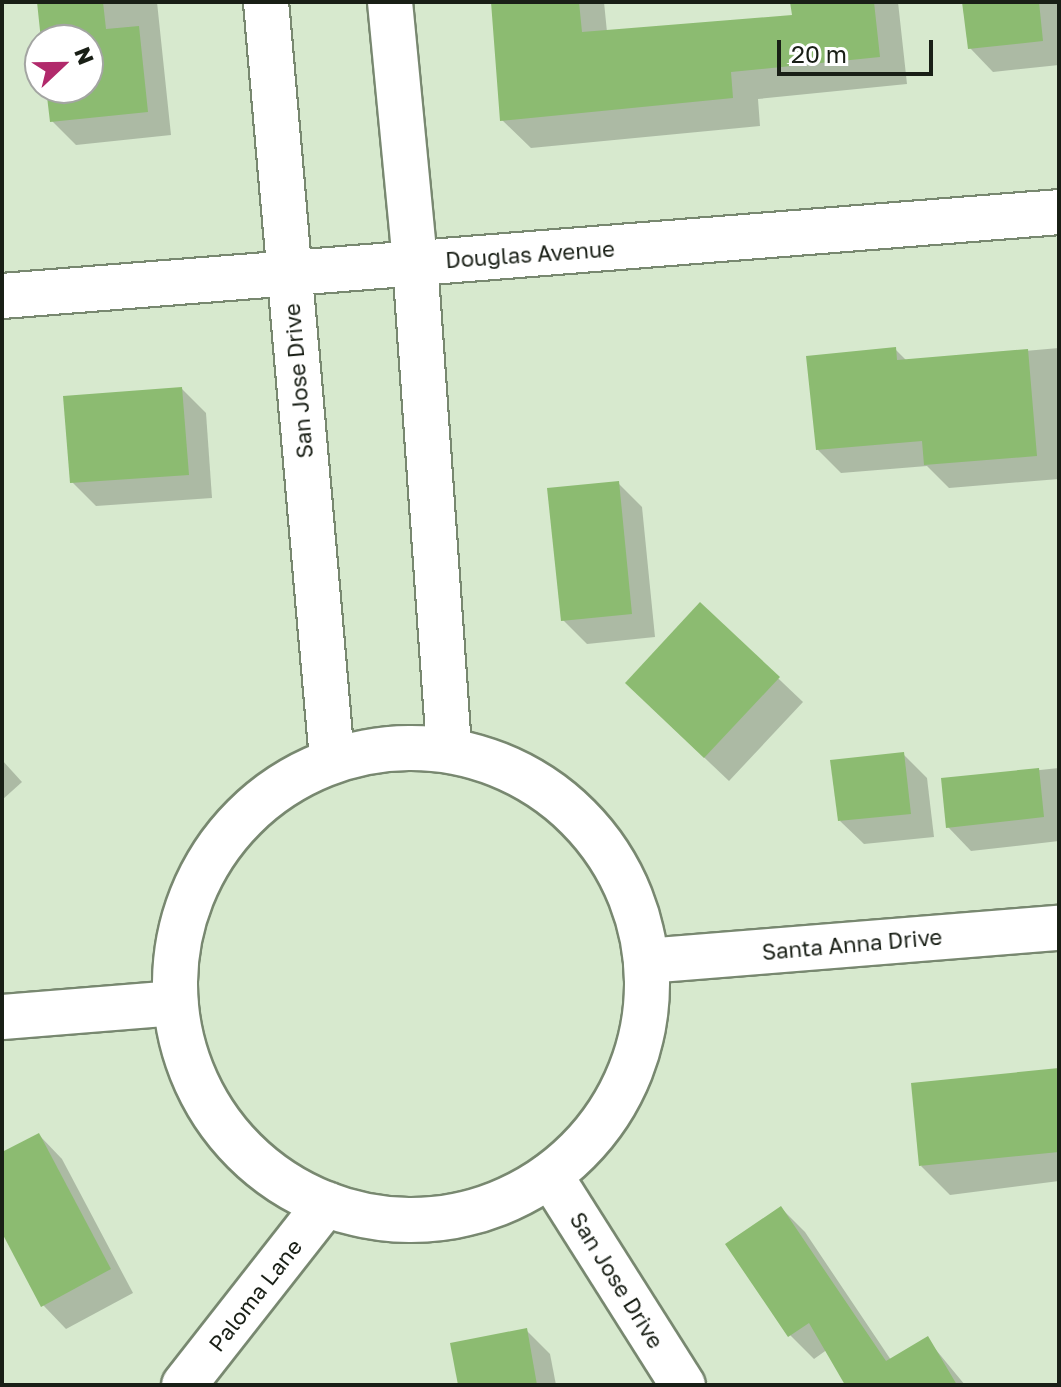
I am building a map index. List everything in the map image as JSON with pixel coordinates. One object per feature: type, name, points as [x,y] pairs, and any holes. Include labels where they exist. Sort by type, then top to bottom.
[{"type":"street","name":"San Jose Drive","points":[[266,2],[332,760]]},
{"type":"street","points":[[390,2],[415,262],[449,750]]},
{"type":"street","name":"Douglas Avenue","points":[[2,296],[1059,212]]},
{"type":"street","points":[[390,747],[449,750],[508,768],[560,800],[602,846],[632,901],[646,961],[646,1030],[629,1082],[598,1137],[550,1175],[499,1203],[441,1219],[383,1218],[326,1204],[279,1179],[231,1135],[207,1103],[186,1054],[175,1003],[178,941],[197,881],[222,842],[277,788],[332,760],[390,747]]},
{"type":"street","name":"Santa Anna Drive","points":[[646,961],[1059,928]]},
{"type":"street","points":[[2,1017],[175,1003]]},
{"type":"street","name":"San Jose Drive","points":[[550,1175],[683,1385]]},
{"type":"street","name":"Paloma Lane","points":[[184,1385],[326,1204]]},
{"type":"building","points":[[37,2],[103,2],[106,29],[139,26],[148,112],[50,122],[48,104],[104,104],[104,24],[39,24]]},
{"type":"building","points":[[491,2],[579,2],[582,32],[792,15],[790,2],[874,2],[880,57],[731,72],[733,98],[500,121]]},
{"type":"building","points":[[962,2],[1039,2],[1043,41],[968,49]]},
{"type":"building","points":[[896,347],[897,360],[1028,349],[1037,456],[924,465],[922,441],[816,450],[806,356]]},
{"type":"building","points":[[182,387],[189,475],[70,483],[63,396]]},
{"type":"building","points":[[619,481],[632,614],[561,621],[547,488]]},
{"type":"building","points":[[700,602],[780,677],[704,758],[625,683]]},
{"type":"building","points":[[904,752],[911,814],[838,821],[830,760]]},
{"type":"building","points":[[1039,768],[1044,817],[946,828],[941,778]]},
{"type":"building","points":[[1059,1068],[1059,1152],[919,1166],[911,1083]]},
{"type":"building","points":[[39,1133],[111,1269],[41,1307],[2,1233],[2,1152]]},
{"type":"building","points":[[781,1206],[886,1361],[928,1336],[957,1385],[845,1385],[809,1323],[788,1337],[725,1244]]},
{"type":"building","points":[[527,1328],[537,1385],[458,1385],[450,1343]]}]
